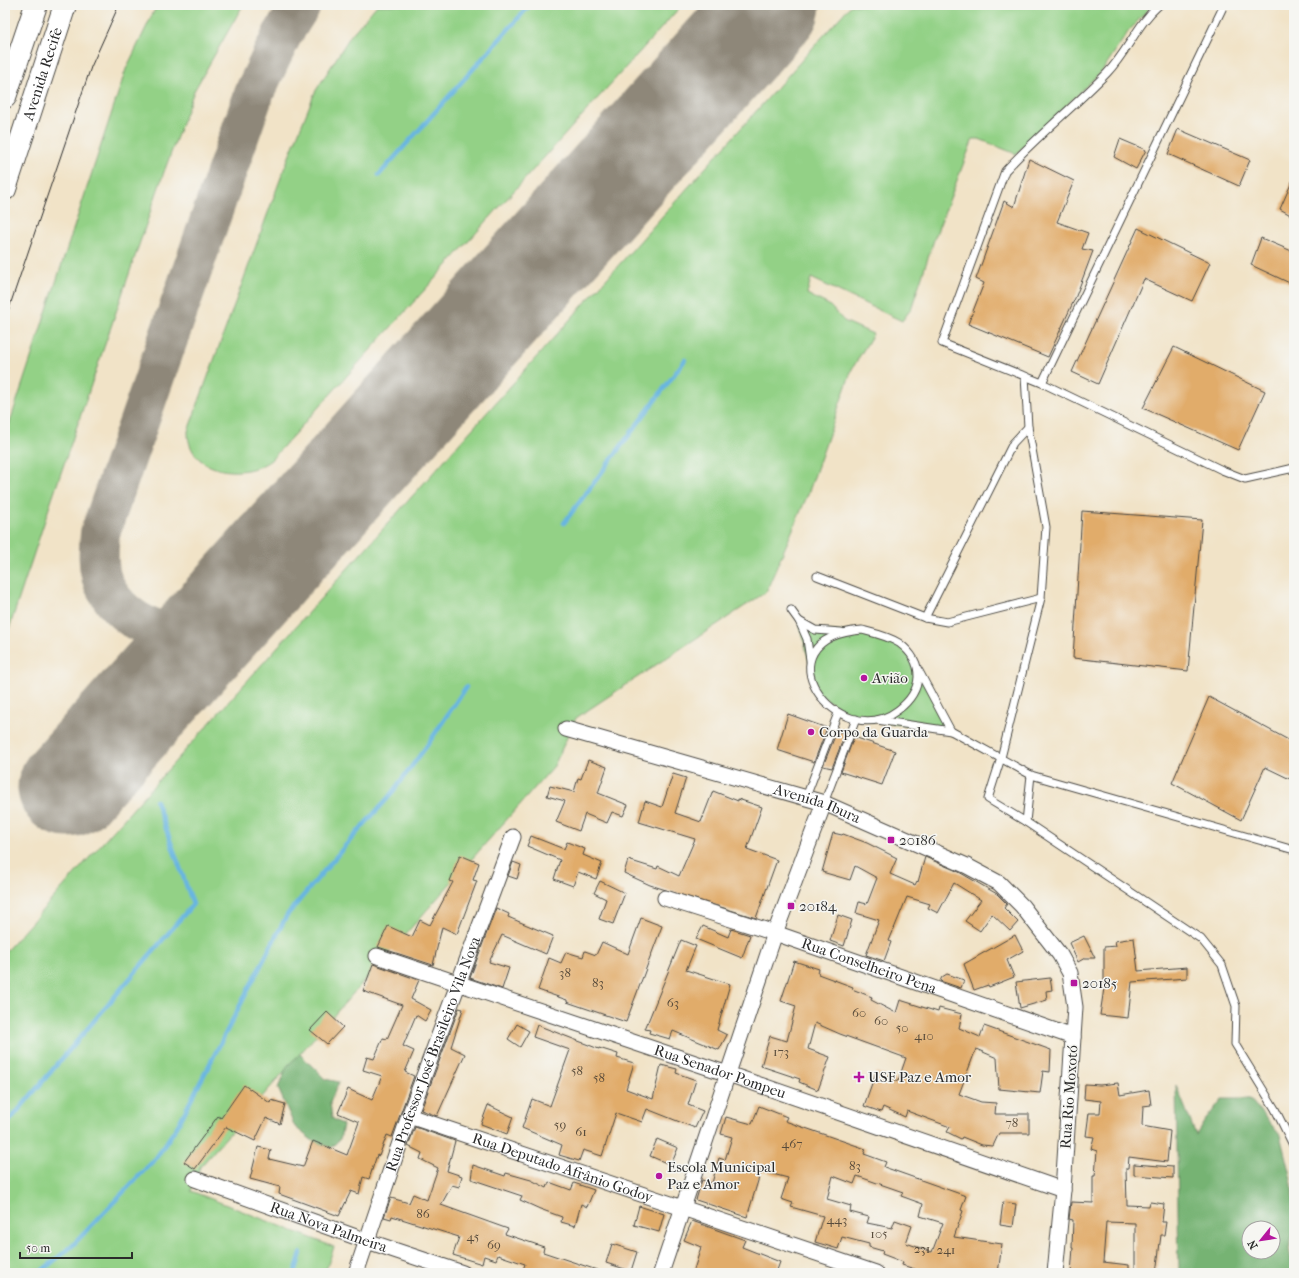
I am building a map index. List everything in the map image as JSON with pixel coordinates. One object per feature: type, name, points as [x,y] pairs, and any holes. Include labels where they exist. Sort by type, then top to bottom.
[{"type":"main road","name":"Avenida Recife","points":[[5,97],[36,5]]},
{"type":"main road","name":"Avenida Recife","points":[[5,189],[65,5]]},
{"type":"street","name":"Avenida Ibura","points":[[566,729],[824,803],[967,866],[999,883],[1041,929]]},
{"type":"street","points":[[661,1273],[775,933],[824,803]]},
{"type":"street","name":"Rua Professor José Brasileiro Vila Nova","points":[[356,1273],[409,1116],[513,837]]},
{"type":"street","name":"Rua Conselheiro Pena","points":[[665,898],[775,933],[1073,1037]]},
{"type":"street","name":"Rua Rio Moxotó","points":[[1041,929],[1060,954],[1070,973],[1075,1007],[1063,1190],[1055,1273]]},
{"type":"street","name":"Rua Senador Pompeu","points":[[377,956],[728,1074],[1063,1190]]},
{"type":"street","name":"Rua Deputado Afrânio Godoy","points":[[409,1116],[876,1273]]},
{"type":"street","name":"Rua Nova Palmeira","points":[[195,1179],[367,1241],[463,1273]]},
{"type":"lane","points":[[1159,5],[1149,14],[1108,72],[1025,149],[1005,171],[942,343],[1025,376],[1222,470],[1245,479],[1294,468]]},
{"type":"lane","points":[[1042,384],[1224,5]]},
{"type":"lane","points":[[1025,376],[1028,427],[1046,527],[1041,598],[1001,758],[988,799],[1026,822],[1201,939],[1222,965],[1236,1006],[1235,1044],[1275,1109],[1294,1147]]},
{"type":"lane","points":[[925,618],[1013,443],[1028,427]]},
{"type":"lane","points":[[816,576],[925,618],[947,622],[1041,598]]},
{"type":"lane","points":[[791,610],[799,621],[807,639],[811,681],[817,693],[824,702],[838,713],[856,720],[877,720],[951,731],[1031,775],[1294,850]]},
{"type":"lane","points":[[799,621],[815,630],[843,632],[862,630],[877,633],[898,643],[913,657],[951,731]]},
{"type":"lane","points":[[810,660],[820,643],[843,632]]},
{"type":"lane","points":[[877,720],[894,713],[907,703],[915,693],[919,671]]},
{"type":"lane","points":[[806,797],[838,713]]},
{"type":"lane","points":[[824,803],[856,720]]},
{"type":"lane","points":[[1026,822],[1031,775]]},
{"type":"green space","points":[[157,5],[243,5],[194,91],[164,172],[5,641],[5,437],[126,69]]},
{"type":"green space","points":[[377,5],[682,5],[271,460],[259,467],[246,470],[232,471],[219,469],[206,464],[197,456],[190,445],[188,431],[284,169],[315,92],[351,35]]},
{"type":"green space","points":[[851,5],[1152,5],[1128,32],[1102,71],[1016,154],[979,139],[973,139],[935,237],[911,309],[902,321],[811,278],[807,294],[829,305],[844,321],[873,334],[852,369],[808,494],[766,592],[576,718],[554,766],[200,1167],[191,1191],[334,1247],[325,1273],[5,1273],[5,952]]},
{"type":"green space","points":[[799,621],[815,630],[843,632],[862,630],[898,643],[913,657],[951,731],[856,719],[817,693]]},
{"type":"green space","points":[[300,1054],[325,1079],[339,1082],[330,1102],[332,1118],[343,1125],[340,1139],[331,1148],[313,1141],[295,1127],[278,1088],[287,1066]]},
{"type":"green space","points":[[1176,1085],[1196,1135],[1222,1099],[1250,1099],[1280,1135],[1292,1183],[1294,1229],[1289,1249],[1294,1273],[1179,1273]]},
{"type":"building","points":[[1178,129],[1250,160],[1239,186],[1168,154]]},
{"type":"building","points":[[1120,139],[1146,150],[1136,169],[1114,157]]},
{"type":"building","points":[[1029,159],[1074,181],[1057,222],[1088,233],[1082,249],[1093,251],[1076,296],[1048,357],[968,324],[984,283],[976,279],[1004,201],[1014,207]]},
{"type":"building","points":[[1294,177],[1294,217],[1280,209]]},
{"type":"building","points":[[1138,228],[1210,263],[1192,301],[1144,279],[1098,384],[1072,372]]},
{"type":"building","points":[[1261,238],[1294,252],[1294,285],[1251,265]]},
{"type":"building","points":[[1174,347],[1265,391],[1238,450],[1143,408]]},
{"type":"building","points":[[1082,511],[1202,520],[1188,671],[1073,658]]},
{"type":"building","points":[[1209,697],[1294,743],[1294,781],[1265,767],[1241,820],[1172,783]]},
{"type":"building","points":[[788,714],[827,728],[814,762],[777,750]]},
{"type":"building","points":[[837,731],[845,734],[832,768],[823,766]]},
{"type":"building","points":[[854,737],[895,751],[882,785],[841,772]]},
{"type":"building","points":[[588,760],[607,767],[598,793],[628,805],[623,816],[612,812],[607,823],[585,814],[579,831],[556,822],[565,801],[547,796],[550,786],[574,792],[578,778],[581,779]]},
{"type":"building","points":[[673,774],[686,778],[675,813],[701,822],[713,791],[738,801],[738,799],[762,807],[747,849],[777,860],[756,918],[650,885],[624,873],[628,860],[657,869],[658,866],[679,876],[695,839],[639,822],[645,801],[662,807]]},
{"type":"building","points":[[833,833],[843,834],[867,843],[897,858],[890,874],[915,885],[917,881],[918,882],[925,857],[959,872],[997,894],[1007,904],[1004,908],[1018,922],[1010,931],[992,914],[980,931],[965,921],[981,900],[954,883],[938,913],[928,908],[930,904],[907,897],[889,941],[891,942],[884,961],[866,955],[879,920],[856,913],[859,902],[867,904],[877,878],[855,866],[850,880],[822,872]]},
{"type":"building","points":[[531,836],[564,849],[567,842],[585,849],[583,855],[602,863],[596,879],[578,872],[573,886],[554,879],[560,860],[527,846]]},
{"type":"building","points":[[460,855],[479,863],[473,880],[477,881],[457,934],[442,927],[433,965],[378,947],[388,926],[412,937],[420,920],[430,925],[453,882],[450,881]]},
{"type":"building","points":[[513,862],[521,865],[517,879],[508,876]]},
{"type":"building","points":[[600,881],[625,893],[613,924],[599,919],[606,899],[594,893]]},
{"type":"building","points":[[496,908],[509,914],[508,917],[553,936],[546,954],[502,935],[489,962],[509,968],[502,989],[470,978]]},
{"type":"building","points":[[838,915],[852,920],[844,946],[830,941]]},
{"type":"building","points":[[641,918],[662,926],[626,1022],[567,1002],[567,1000],[538,990],[549,958],[561,963],[566,952],[583,957],[585,951],[596,955],[602,942],[628,954]]},
{"type":"building","points":[[703,926],[728,937],[731,929],[750,935],[742,958],[696,939]]},
{"type":"building","points":[[1015,935],[1023,951],[1007,960],[1014,977],[989,987],[988,985],[974,990],[964,964]]},
{"type":"building","points":[[1084,936],[1095,958],[1085,958],[1078,962],[1069,943]]},
{"type":"building","points":[[1134,938],[1138,971],[1187,967],[1187,978],[1132,982],[1128,1018],[1100,1015],[1104,988],[1104,947],[1116,946],[1115,941]]},
{"type":"building","points":[[681,940],[696,946],[686,970],[730,984],[717,1030],[727,1035],[719,1050],[673,1031],[670,1039],[649,1033],[650,1030],[645,1029]]},
{"type":"building","points":[[794,961],[819,969],[818,974],[853,987],[852,989],[872,997],[871,1000],[896,1013],[900,1000],[938,1012],[939,1008],[962,1014],[959,1028],[980,1037],[984,1026],[1051,1050],[1050,1072],[1043,1071],[1040,1093],[999,1089],[997,1058],[976,1049],[959,1094],[981,1102],[996,1103],[995,1114],[1029,1114],[1029,1133],[999,1133],[993,1146],[982,1145],[962,1137],[961,1139],[947,1132],[950,1127],[907,1111],[905,1117],[883,1107],[881,1112],[864,1106],[876,1072],[898,1081],[906,1058],[840,1034],[815,1023],[808,1049],[830,1057],[818,1090],[799,1082],[800,1079],[761,1066],[770,1036],[787,1041],[796,1006],[781,1001]]},
{"type":"building","points":[[373,964],[419,980],[411,999],[431,1010],[425,1021],[416,1015],[403,1046],[414,1051],[405,1072],[414,1076],[392,1137],[387,1135],[379,1156],[377,1155],[369,1179],[363,1177],[359,1194],[351,1191],[339,1216],[279,1194],[280,1187],[250,1179],[258,1147],[271,1150],[269,1159],[303,1167],[313,1141],[347,1155],[359,1122],[338,1113],[348,1089],[372,1100],[382,1076],[363,1070],[367,1057],[374,1059],[383,1038],[387,1039],[402,1005],[363,991]]},
{"type":"building","points":[[947,974],[964,980],[961,988],[940,981],[942,977]]},
{"type":"building","points":[[1050,978],[1052,990],[1046,991],[1047,1000],[1020,1008],[1016,982]]},
{"type":"building","points":[[459,1008],[463,1009],[451,1047],[465,1054],[437,1116],[421,1110]]},
{"type":"building","points":[[327,1012],[343,1027],[327,1044],[310,1030]]},
{"type":"building","points":[[517,1024],[529,1031],[520,1047],[508,1039]]},
{"type":"building","points":[[537,1025],[599,1049],[618,1054],[617,1058],[634,1063],[626,1089],[653,1099],[661,1065],[677,1069],[676,1073],[696,1080],[688,1105],[703,1111],[695,1128],[647,1109],[642,1122],[616,1113],[602,1156],[583,1150],[579,1161],[559,1155],[562,1145],[522,1128],[532,1099],[550,1106],[570,1050],[533,1037]]},
{"type":"building","points":[[1118,1083],[1120,1095],[1149,1090],[1151,1105],[1143,1106],[1142,1126],[1170,1131],[1167,1162],[1129,1157],[1128,1168],[1126,1168],[1127,1205],[1149,1206],[1150,1202],[1164,1204],[1162,1222],[1166,1222],[1164,1235],[1161,1235],[1156,1273],[1135,1273],[1135,1223],[1106,1222],[1103,1262],[1129,1265],[1129,1273],[1071,1273],[1073,1220],[1069,1219],[1071,1202],[1093,1203],[1093,1176],[1095,1176],[1097,1151],[1091,1149],[1094,1137],[1086,1136],[1089,1113],[1100,1113],[1101,1101],[1084,1099],[1085,1084],[1100,1085]]},
{"type":"building","points":[[244,1085],[270,1103],[271,1100],[285,1104],[280,1124],[266,1118],[255,1141],[226,1127],[195,1169],[184,1162],[218,1116],[221,1118]]},
{"type":"building","points":[[488,1105],[513,1117],[507,1134],[481,1124]]},
{"type":"building","points":[[759,1106],[787,1117],[785,1121],[866,1149],[864,1154],[886,1162],[884,1167],[966,1196],[961,1210],[963,1211],[954,1237],[1002,1244],[998,1273],[927,1273],[902,1265],[903,1262],[882,1254],[883,1251],[869,1247],[869,1244],[842,1237],[838,1249],[815,1242],[823,1216],[791,1207],[793,1203],[781,1199],[788,1178],[761,1171],[747,1217],[696,1200],[702,1180],[712,1183],[719,1158],[725,1160],[732,1137],[721,1134],[726,1117],[752,1124]],"holes":[[[833,1176],[854,1184],[857,1176],[903,1192],[901,1196],[923,1204],[920,1216],[943,1223],[932,1252],[906,1243],[912,1226],[895,1220],[892,1228],[867,1223],[869,1217],[850,1212],[851,1206],[827,1199]]]},
{"type":"building","points":[[415,1127],[455,1141],[447,1171],[462,1176],[459,1187],[452,1185],[441,1205],[508,1229],[505,1234],[544,1247],[543,1252],[597,1270],[596,1273],[522,1273],[525,1264],[498,1255],[496,1260],[484,1256],[482,1264],[453,1255],[459,1237],[392,1216],[391,1219],[384,1217],[391,1198],[409,1203],[413,1194],[427,1200],[438,1168],[420,1159],[422,1153],[408,1146]]},
{"type":"building","points":[[657,1139],[678,1148],[671,1165],[650,1156]]},
{"type":"building","points":[[1134,1164],[1173,1167],[1173,1178],[1134,1175]]},
{"type":"building","points":[[473,1165],[505,1176],[506,1173],[531,1180],[547,1188],[549,1182],[571,1190],[574,1183],[594,1190],[587,1207],[581,1204],[575,1226],[561,1222],[562,1217],[520,1200],[522,1196],[471,1179]]},
{"type":"building","points":[[1003,1202],[1016,1204],[1013,1227],[1000,1225]]},
{"type":"building","points":[[639,1206],[664,1214],[659,1232],[634,1225]]},
{"type":"building","points":[[692,1221],[745,1240],[742,1247],[780,1262],[776,1273],[693,1273],[701,1247],[684,1240]]},
{"type":"building","points":[[612,1244],[637,1252],[631,1271],[606,1263]]},
{"type":"waterway","points":[[379,175],[530,5]]},
{"type":"waterway","points":[[564,523],[685,360]]},
{"type":"waterway","points":[[39,1273],[71,1247],[156,1158],[178,1125],[287,915],[388,798],[426,747],[466,687]]},
{"type":"waterway","points":[[5,1126],[193,904],[156,801]]},
{"type":"waterway","points":[[295,1273],[301,1253]]},
{"type":"taxiway","points":[[235,601],[209,621],[198,627],[178,632],[164,631],[150,627],[136,620],[124,612],[106,589],[99,565],[100,533],[255,91],[282,35],[301,5]]},
{"type":"runway","points":[[68,787],[770,5]]},
{"type":"tram line","points":[[5,320],[91,67],[119,5]]},
{"type":"place","name":"Avião","points":[[864,678]]},
{"type":"place","name":"Corpo da Guarda","points":[[811,732]]},
{"type":"place","name":"20186","points":[[891,840]]},
{"type":"place","name":"20184","points":[[791,906]]},
{"type":"place","name":"20185","points":[[1074,983]]},
{"type":"place","name":"USF Paz e Amor","points":[[859,1077]]},
{"type":"place","name":"Escola Municipal Paz e Amor","points":[[659,1176]]}]
